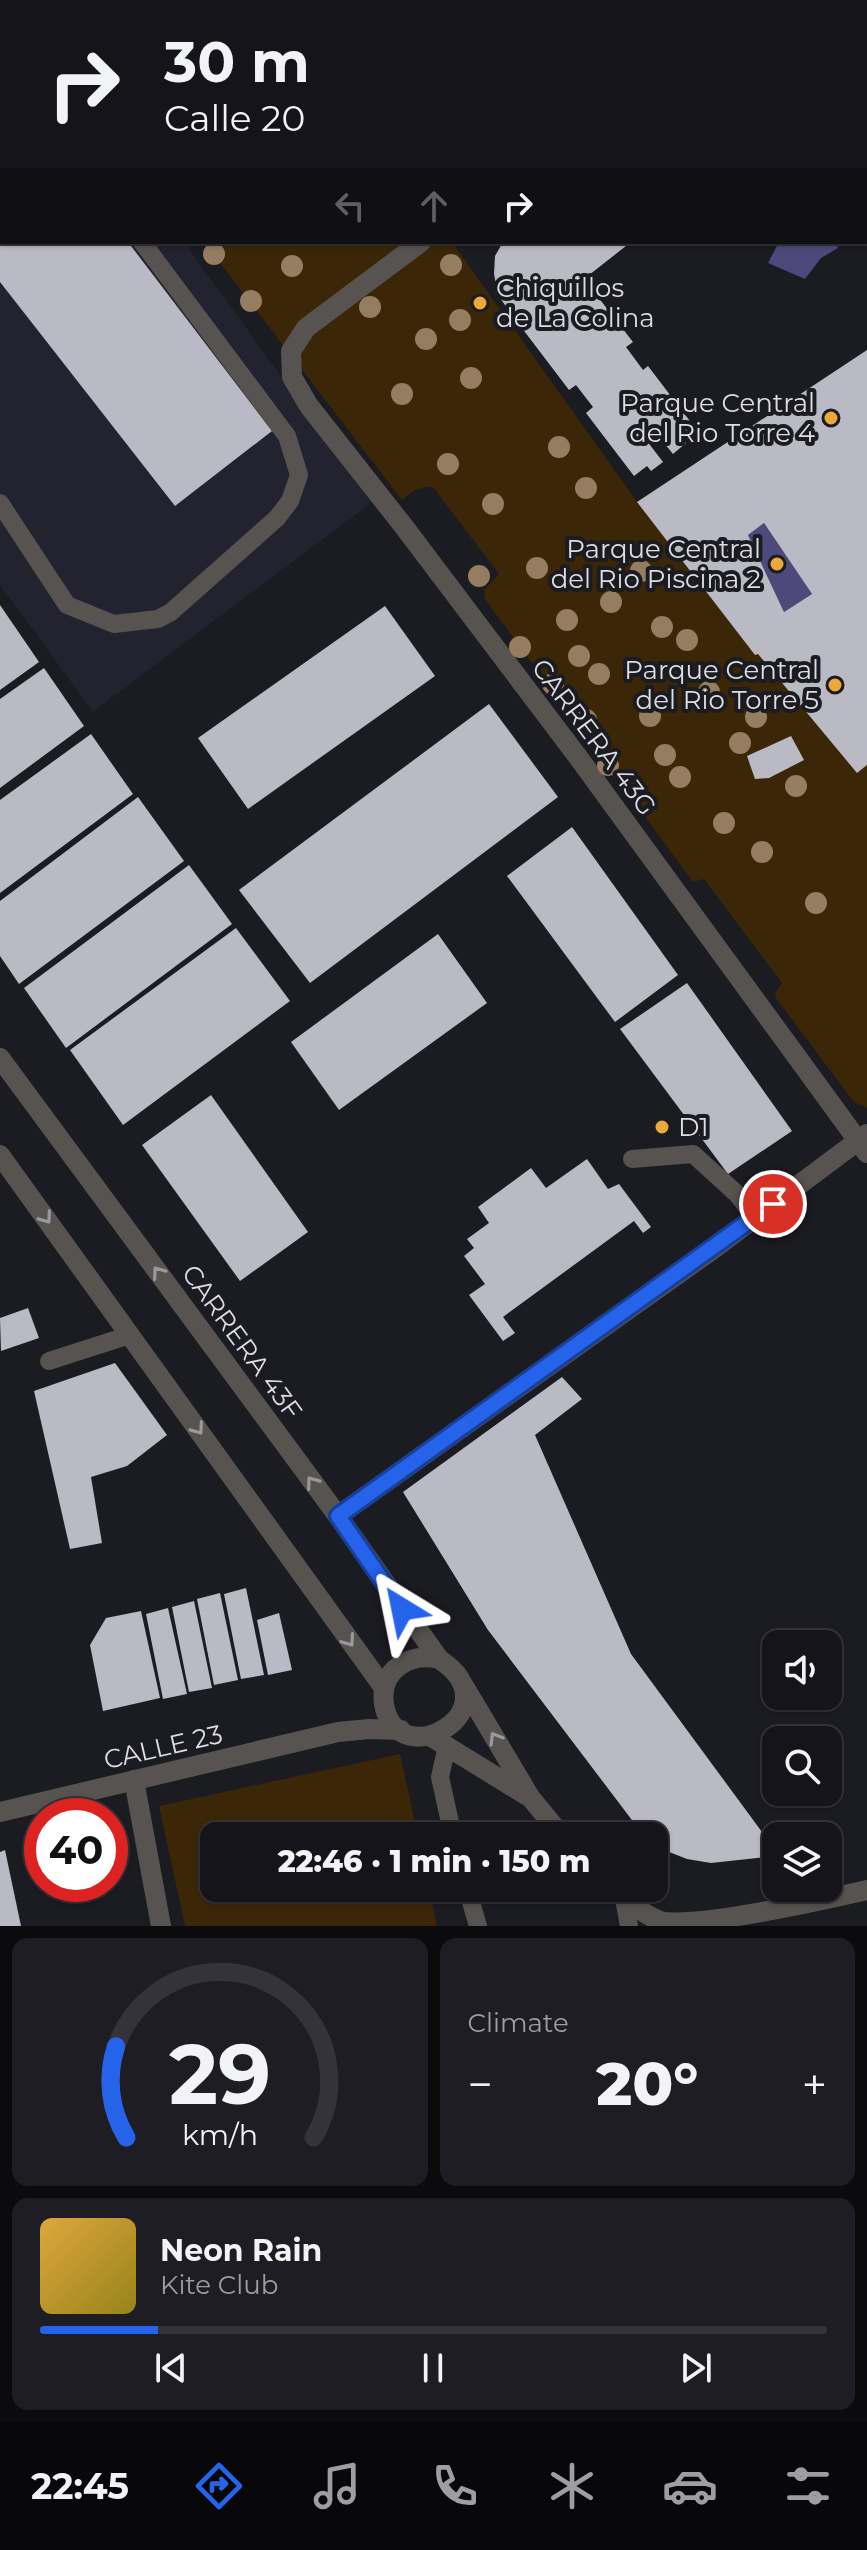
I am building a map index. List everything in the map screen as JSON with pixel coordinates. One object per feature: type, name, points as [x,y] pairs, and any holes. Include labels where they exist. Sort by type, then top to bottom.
[{"type":"street","name":"CARRERA 43G","points":[[418,244],[306,328],[291,351],[292,377],[309,406],[578,757],[864,1143]]},
{"type":"street","name":"CARRERA 43F","points":[[0,1058],[338,1516],[439,1659]]},
{"type":"street","points":[[338,1516],[755,1217],[864,1143]]},
{"type":"street","points":[[0,1155],[384,1694]]},
{"type":"street","points":[[530,1797],[438,1741],[401,1730],[386,1712],[384,1694],[389,1675],[399,1664],[425,1656],[439,1659],[452,1667],[530,1797],[551,1822]]},
{"type":"street","points":[[438,1741],[459,1716],[463,1703],[460,1679]]},
{"type":"street","name":"CALLE 23","points":[[338,1732],[354,1723],[384,1694]]},
{"type":"street","name":"CALLE 23","points":[[0,1812],[338,1732],[401,1730]]},
{"type":"street","points":[[134,1780],[161,1926]]},
{"type":"street","points":[[631,1902],[663,1922],[704,1923],[867,1890]]},
{"type":"lane","points":[[0,503],[67,605],[114,624],[158,619],[171,612],[277,518],[290,501],[299,475],[287,436],[143,244]]},
{"type":"lane","points":[[632,1159],[693,1154],[737,1194],[755,1217]]},
{"type":"lane","points":[[49,1361],[130,1335]]},
{"type":"lane","points":[[438,1741],[440,1777],[450,1822]]},
{"type":"lane","points":[[471,1902],[478,1926]]},
{"type":"lane","points":[[621,1902],[629,1926]]},
{"type":"shaded area","points":[[0,244],[185,244],[372,502],[93,712],[0,585]]},
{"type":"shaded area","points":[[206,244],[453,244],[637,502],[755,655],[758,654],[857,772],[867,765],[867,1108],[853,1101],[776,998],[775,993],[782,983],[704,879],[693,882],[485,599],[484,590],[499,574],[433,487],[420,488],[402,500]]},
{"type":"shaded area","points":[[778,244],[837,244],[838,248],[821,258],[805,279],[768,263]]},
{"type":"shaded area","name":"Parque Central del Rio Piscina 2","points":[[764,523],[812,594],[784,612],[748,535]]},
{"type":"shaded area","points":[[400,1754],[415,1822],[200,1822],[200,1902],[432,1902],[437,1926],[185,1926],[159,1806]]},
{"type":"building","points":[[0,244],[130,244],[272,431],[175,506],[0,282]]},
{"type":"building","points":[[502,244],[628,244],[584,279],[633,342],[626,347],[643,370],[648,366],[696,429],[682,440],[686,443],[673,454],[660,438],[650,445],[663,462],[651,471],[647,466],[634,476],[586,413],[593,407],[576,385],[569,390],[498,295],[495,256]]},
{"type":"building","points":[[867,350],[867,765],[857,773],[758,654],[755,655],[637,502]],"holes":[[[764,523],[812,594],[784,612],[748,535]]]},
{"type":"building","points":[[0,605],[39,662],[0,690]]},
{"type":"building","points":[[385,606],[435,676],[248,809],[198,738]]},
{"type":"building","points":[[44,668],[84,726],[0,788],[0,699]]},
{"type":"building","points":[[489,704],[558,797],[310,983],[239,890]]},
{"type":"building","points":[[91,734],[133,794],[0,893],[0,800]]},
{"type":"building","points":[[791,736],[804,760],[769,778],[755,779],[747,756]]},
{"type":"building","points":[[138,797],[184,861],[19,984],[0,956],[0,901]]},
{"type":"building","points":[[572,827],[678,975],[615,1022],[507,876]]},
{"type":"building","points":[[189,865],[232,924],[66,1048],[24,988]]},
{"type":"building","points":[[236,928],[290,1001],[123,1125],[70,1050]]},
{"type":"building","points":[[438,934],[487,1003],[339,1110],[291,1042]]},
{"type":"building","points":[[687,983],[792,1131],[728,1174],[620,1029]]},
{"type":"building","points":[[211,1095],[308,1232],[240,1281],[142,1145]]},
{"type":"building","points":[[587,1159],[608,1189],[619,1184],[651,1227],[643,1233],[634,1221],[503,1317],[515,1333],[503,1341],[469,1295],[485,1284],[464,1256],[474,1248],[467,1239],[489,1223],[478,1207],[531,1168],[546,1188]]},
{"type":"building","points":[[28,1308],[39,1338],[1,1351],[0,1318]]},
{"type":"building","points":[[115,1363],[167,1435],[127,1466],[91,1477],[102,1543],[70,1549],[34,1391]]},
{"type":"building","points":[[562,1377],[582,1399],[535,1435],[631,1654],[762,1832],[762,1858],[711,1863],[687,1859],[668,1852],[668,1822],[633,1822],[488,1630],[403,1492]]},
{"type":"building","points":[[246,1588],[264,1675],[241,1679],[224,1594]]},
{"type":"building","points":[[220,1593],[238,1680],[214,1685],[197,1599]]},
{"type":"building","points":[[194,1601],[212,1688],[189,1692],[172,1607]]},
{"type":"building","points":[[168,1608],[187,1694],[163,1699],[146,1614]]},
{"type":"building","points":[[141,1611],[160,1698],[103,1711],[90,1645],[106,1618]]},
{"type":"building","points":[[279,1613],[292,1670],[268,1675],[257,1620]]},
{"type":"building","points":[[5,1850],[21,1926],[0,1926],[0,1852]]},
{"type":"place","name":"Chiquillos de La Colina","points":[[480,303]]},
{"type":"place","name":"Parque Central del Rio Torre 4","points":[[831,418]]},
{"type":"place","name":"Parque Central del Rio Piscina 2","points":[[777,564]]},
{"type":"place","name":"Parque Central del Rio Torre 5","points":[[835,685]]},
{"type":"place","name":"D1","points":[[662,1127]]},
{"type":"route","points":[[402,1609],[338,1516],[773,1204]]}]
